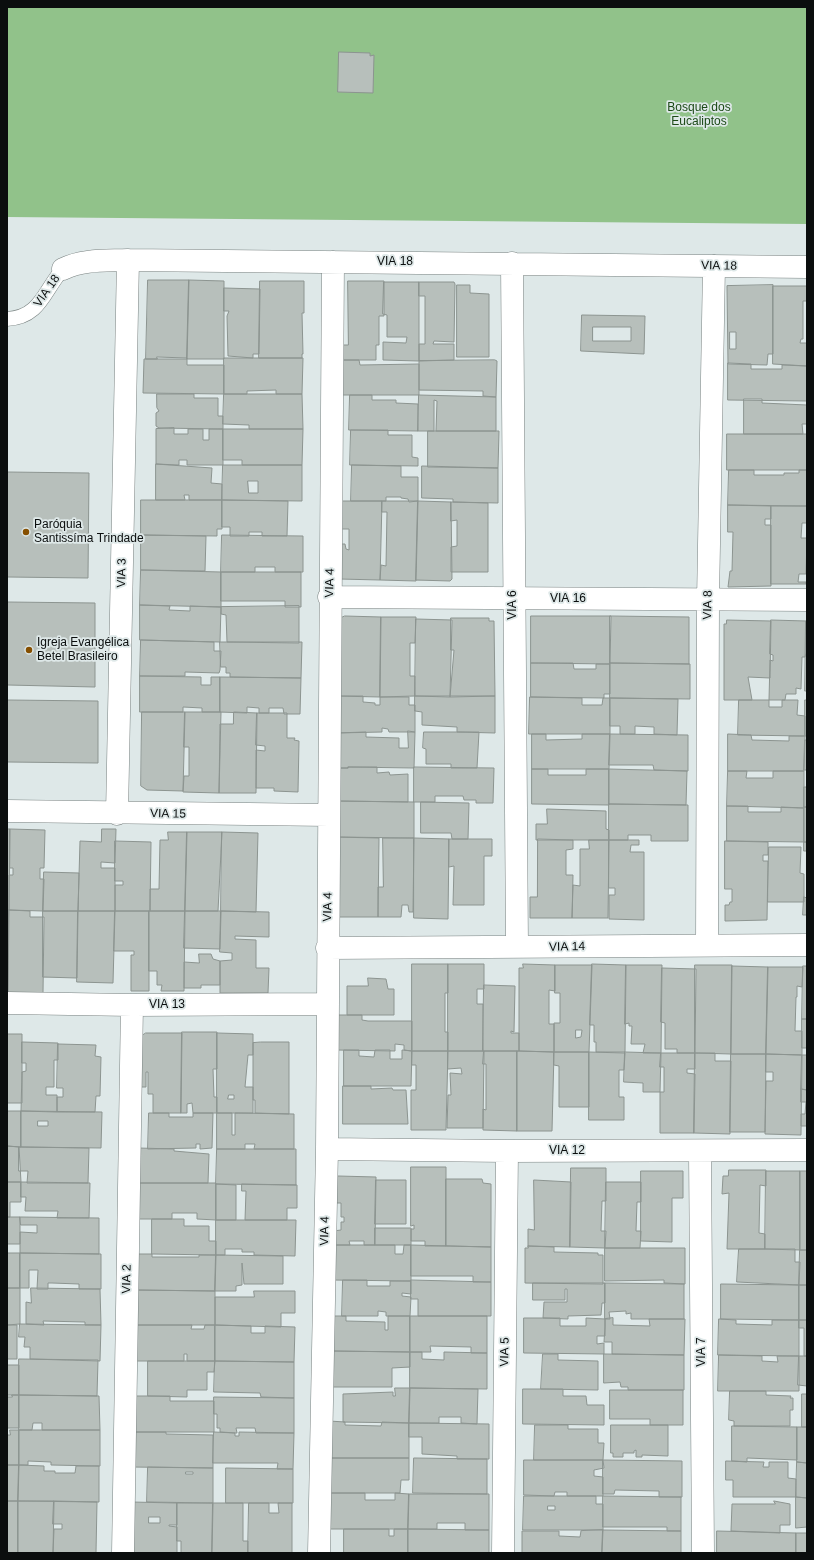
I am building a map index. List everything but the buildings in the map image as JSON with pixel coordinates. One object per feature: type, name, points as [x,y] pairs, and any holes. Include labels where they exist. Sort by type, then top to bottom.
[{"type":"street","name":"VIA 18","points":[[63,269],[72,264],[85,262],[128,260],[807,267]]},
{"type":"street","name":"VIA 3","points":[[117,814],[128,260]]},
{"type":"street","name":"VIA 4","points":[[319,1553],[327,1149],[326,1004],[329,815],[329,597],[333,262]]},
{"type":"street","name":"VIA 6","points":[[512,263],[513,599],[517,947]]},
{"type":"street","name":"VIA 8","points":[[707,945],[708,600],[714,266]]},
{"type":"street","name":"VIA 16","points":[[329,597],[807,600]]},
{"type":"street","name":"VIA 15","points":[[7,811],[117,814],[329,815]]},
{"type":"street","name":"VIA 14","points":[[327,948],[807,945]]},
{"type":"street","name":"VIA 13","points":[[7,1003],[132,1005],[326,1004]]},
{"type":"street","name":"VIA 2","points":[[123,1553],[132,1005]]},
{"type":"street","name":"VIA 12","points":[[327,1149],[507,1151],[807,1150]]},
{"type":"street","name":"VIA 5","points":[[502,1553],[507,1151]]},
{"type":"street","name":"VIA 7","points":[[700,1151],[704,1553]]},
{"type":"lane","name":"VIA 18","points":[[7,319],[22,317],[37,307],[63,269]]},
{"type":"green space","name":"Bosque dos Eucaliptos","points":[[7,7],[807,7],[807,224],[7,217]]},
{"type":"place","name":"Paróquia Santissíma Trindade","points":[[26,532]]},
{"type":"place","name":"Igreja Evangélica Betel Brasileiro","points":[[29,650]]}]
